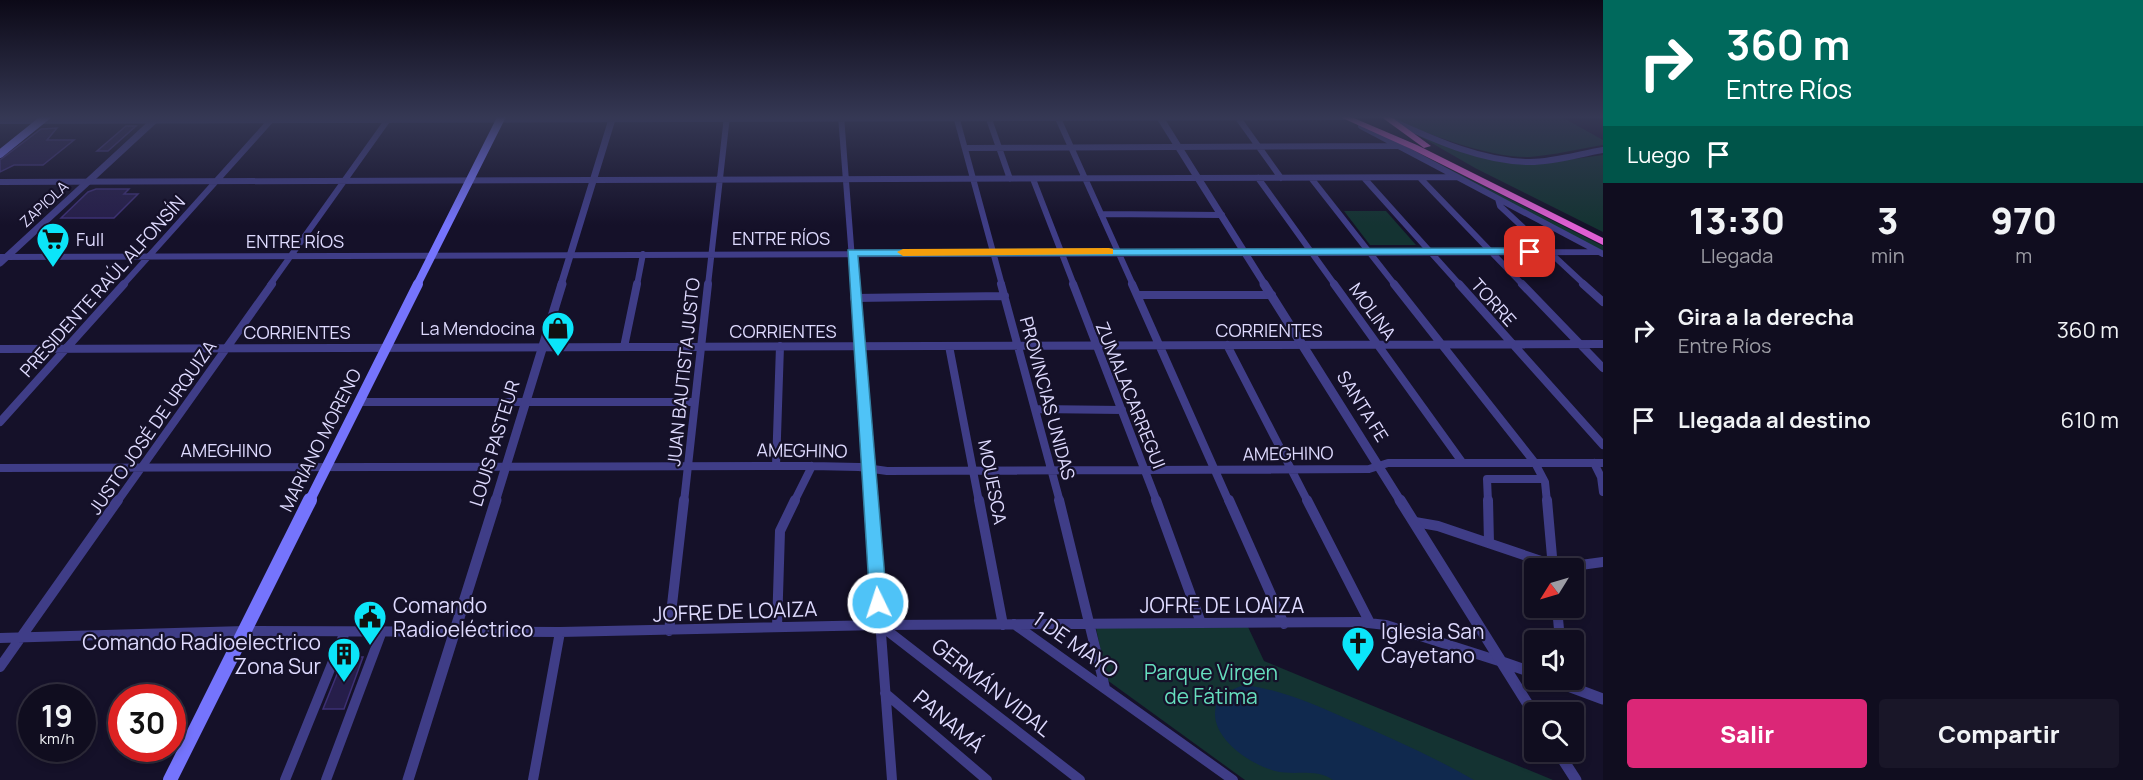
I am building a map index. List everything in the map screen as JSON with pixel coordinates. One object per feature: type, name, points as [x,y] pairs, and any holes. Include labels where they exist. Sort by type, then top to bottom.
[{"type":"highway","points":[[1425,152],[1603,242]]},
{"type":"highway","points":[[1440,152],[1603,236]]},
{"type":"main road","name":"MARIANO MORENO","points":[[170,780],[485,152]]},
{"type":"street","name":"ZAPIOLA","points":[[0,263],[3,257],[120,152]]},
{"type":"street","name":"PRESIDENTE RAÚL ALFONSÍN","points":[[0,422],[241,152]]},
{"type":"street","name":"JUSTO JOSÉ DE URQUIZA","points":[[0,667],[366,152]]},
{"type":"street","name":"LOUIS PASTEUR","points":[[408,780],[456,631],[602,152]]},
{"type":"street","name":"JUAN BAUTISTA JUSTO","points":[[669,631],[723,152]]},
{"type":"street","points":[[845,152],[854,298],[892,779]]},
{"type":"street","name":"PROVINCIAS UNIDAS","points":[[966,152],[1036,409],[1105,688]]},
{"type":"street","points":[[1001,152],[1010,179]]},
{"type":"street","points":[[1073,152],[1284,624]]},
{"type":"street","name":"SANTA FE","points":[[1182,152],[1527,702]]},
{"type":"street","points":[[1263,152],[1281,178]]},
{"type":"street","points":[[1409,152],[1600,253]]},
{"type":"street","points":[[1483,152],[1506,159],[1533,162],[1589,152]]},
{"type":"street","points":[[0,182],[1421,179],[1457,177]]},
{"type":"street","name":"MOLINA","points":[[1258,178],[1462,462]]},
{"type":"street","points":[[1311,178],[1535,463],[1543,478],[1552,558]]},
{"type":"street","name":"TORRE","points":[[1364,178],[1603,445]]},
{"type":"street","name":"ZUMALACARREGUI","points":[[1033,179],[1201,623]]},
{"type":"street","points":[[1421,179],[1603,368]]},
{"type":"street","points":[[1498,199],[1500,206],[1603,302]]},
{"type":"street","points":[[1101,214],[1222,215]]},
{"type":"street","name":"ENTRE RÍOS","points":[[3,257],[852,252],[1600,253]]},
{"type":"street","points":[[624,346],[643,254]]},
{"type":"street","points":[[1137,295],[1272,295]]},
{"type":"street","points":[[854,298],[1005,296]]},
{"type":"street","name":"CORRIENTES","points":[[0,349],[1603,344]]},
{"type":"street","points":[[1227,345],[1370,622]]},
{"type":"street","points":[[776,466],[780,346]]},
{"type":"street","name":"MOUESCA","points":[[949,346],[1009,624]]},
{"type":"street","points":[[359,402],[694,402]]},
{"type":"street","points":[[1036,409],[1122,410]]},
{"type":"street","name":"AMEGHINO","points":[[0,468],[506,468],[812,465],[887,471],[1052,471],[1369,469],[1378,465],[1462,462],[1598,463]]},
{"type":"street","points":[[1598,463],[1603,492]]},
{"type":"street","points":[[777,627],[780,531],[783,520],[807,483],[812,465]]},
{"type":"street","points":[[1490,543],[1487,478],[1543,478]]},
{"type":"street","points":[[1415,522],[1437,526],[1529,558]]},
{"type":"street","points":[[1584,565],[1603,562]]},
{"type":"street","name":"JOFRE DE LOAIZA","points":[[0,638],[244,631],[560,632],[1009,624],[1370,622],[1400,629],[1502,662]]},
{"type":"street","name":"1 DE MAYO","points":[[1009,624],[1105,688],[1233,780]]},
{"type":"street","name":"GERMÁN VIDAL","points":[[880,626],[1080,780]]},
{"type":"street","points":[[326,780],[382,631]]},
{"type":"street","points":[[285,780],[345,632]]},
{"type":"street","points":[[533,780],[560,632]]},
{"type":"street","points":[[1502,662],[1524,670]]},
{"type":"street","points":[[1583,690],[1603,699]]},
{"type":"street","name":"PANAMÁ","points":[[885,693],[987,780]]},
{"type":"street","points":[[1564,762],[1576,780]]},
{"type":"green space","points":[[1415,152],[1603,246],[1603,252]]},
{"type":"green space","points":[[1448,152],[1474,152],[1536,164],[1603,155],[1603,232]]},
{"type":"green space","points":[[1491,152],[1560,152],[1530,157]]},
{"type":"green space","points":[[1344,211],[1386,211],[1416,245],[1370,245]]},
{"type":"green space","name":"Parque Virgen de Fátima","points":[[1248,627],[1264,661],[1553,780],[1245,780],[1107,680],[1096,628]]},
{"type":"water","points":[[1244,685],[1283,694],[1321,708],[1410,747],[1474,780],[1333,780],[1319,774],[1282,772],[1265,767],[1243,755],[1224,738],[1215,717],[1216,706],[1220,698],[1227,692]]},
{"type":"building","points":[[10,152],[59,152],[43,165],[14,165],[0,172],[0,160]]},
{"type":"building","points":[[96,189],[129,189],[124,194],[138,194],[114,218],[61,218],[88,192]]},
{"type":"building","name":"Comando Radioelectrico Zona Sur","points":[[344,657],[363,657],[344,709],[323,709]]},
{"type":"slow traffic","points":[[903,252],[1109,252]]},
{"type":"place","name":"Full","points":[[53,268]]},
{"type":"place","name":"La Mendocina","points":[[558,357]]},
{"type":"place","name":"Comando Radioeléctrico","points":[[370,646]]},
{"type":"place","name":"Iglesia San Cayetano","points":[[1358,672]]},
{"type":"place","name":"Comando Radioelectrico Zona Sur","points":[[344,683]]},
{"type":"route","points":[[878,603],[852,252],[1530,252]]}]
